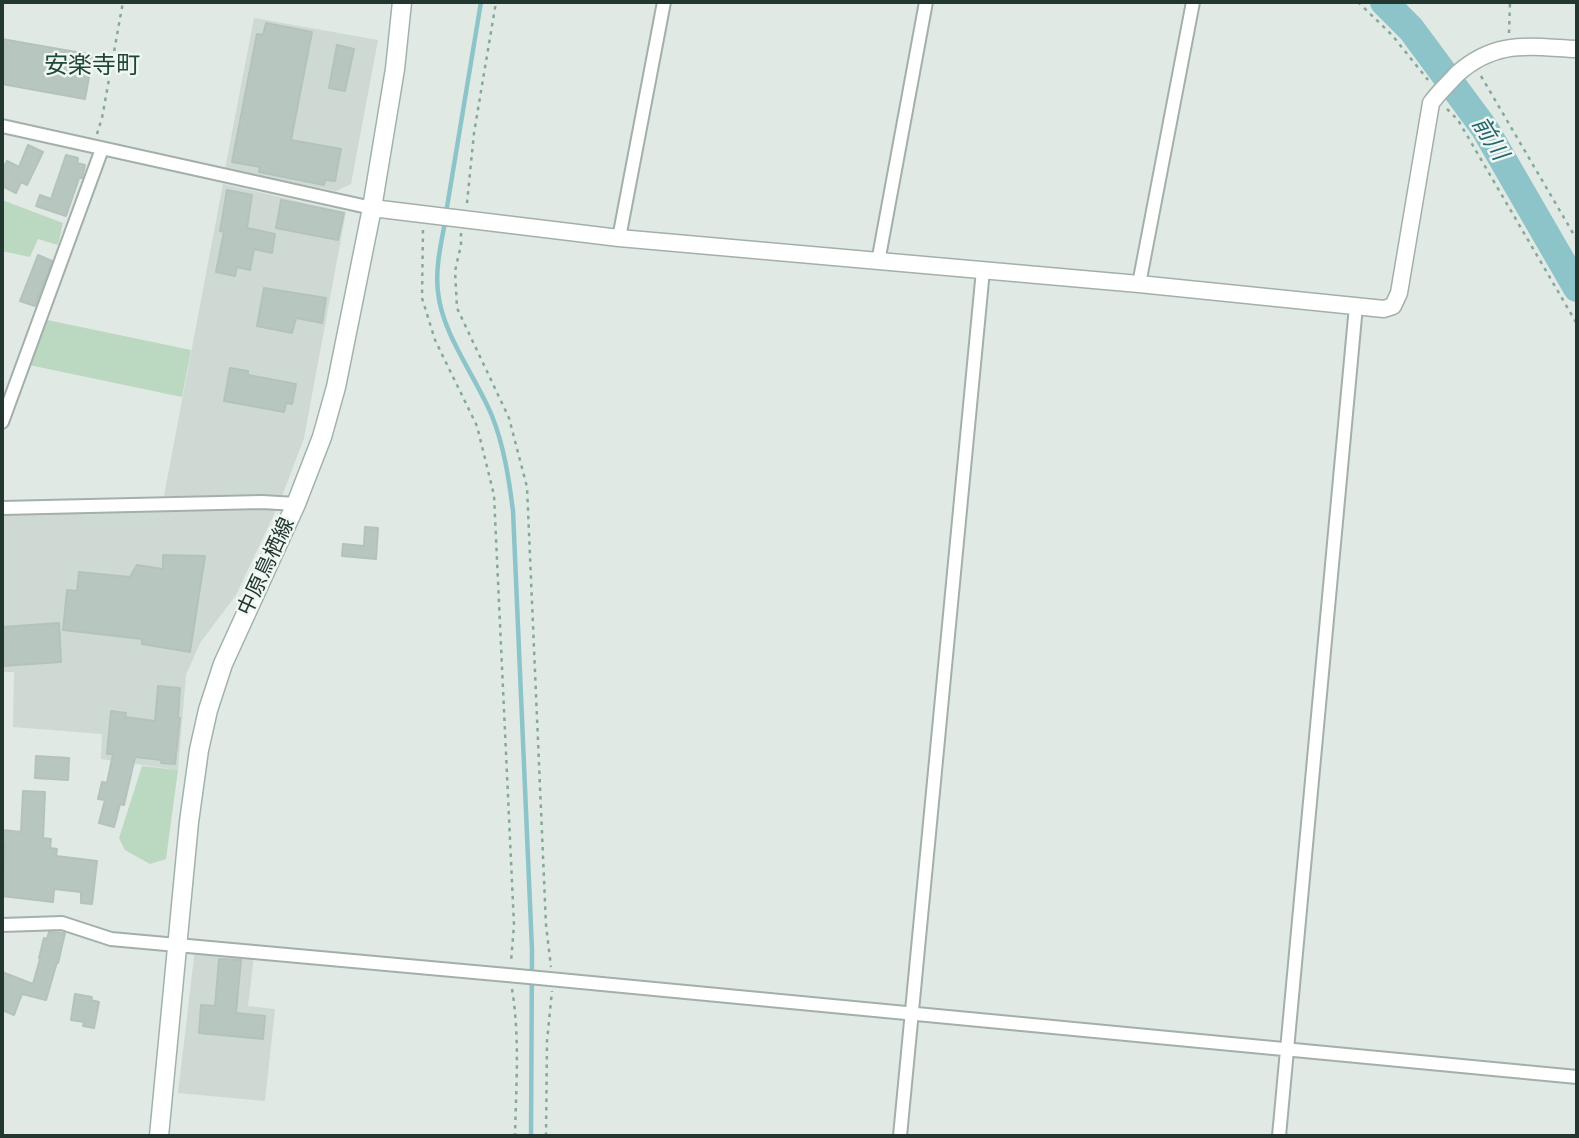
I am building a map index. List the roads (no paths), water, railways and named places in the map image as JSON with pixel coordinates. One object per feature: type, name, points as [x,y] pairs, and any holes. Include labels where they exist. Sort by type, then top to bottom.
[{"type":"main road","name":"中原鳥栖線","points":[[159,1136],[189,822],[199,750],[223,664],[296,505],[322,437],[336,387],[372,208],[395,69],[402,2]]},
{"type":"street","points":[[619,238],[664,2]]},
{"type":"street","points":[[878,262],[926,2]]},
{"type":"street","points":[[1139,284],[1193,2]]},
{"type":"street","points":[[2,126],[372,208],[462,220],[619,238],[1139,284],[1384,309],[1393,306],[1399,293],[1432,103],[1438,93],[1471,63],[1496,50],[1509,47],[1577,49]]},
{"type":"street","points":[[2,422],[97,148]]},
{"type":"street","points":[[900,1136],[983,270]]},
{"type":"street","points":[[1279,1136],[1356,306]]},
{"type":"street","points":[[2,508],[262,502],[296,505]]},
{"type":"street","points":[[2,925],[62,923],[111,939],[1577,1077]]},
{"type":"waterway","points":[[446,213],[481,2]]},
{"type":"waterway","name":"前川","points":[[1384,2],[1411,29],[1485,129],[1577,288]]},
{"type":"waterway","points":[[445,222],[437,274],[441,308],[446,324],[496,427],[513,511],[532,950],[531,1136]]},
{"type":"district","name":"安楽寺町","points":[[92,67]]}]
